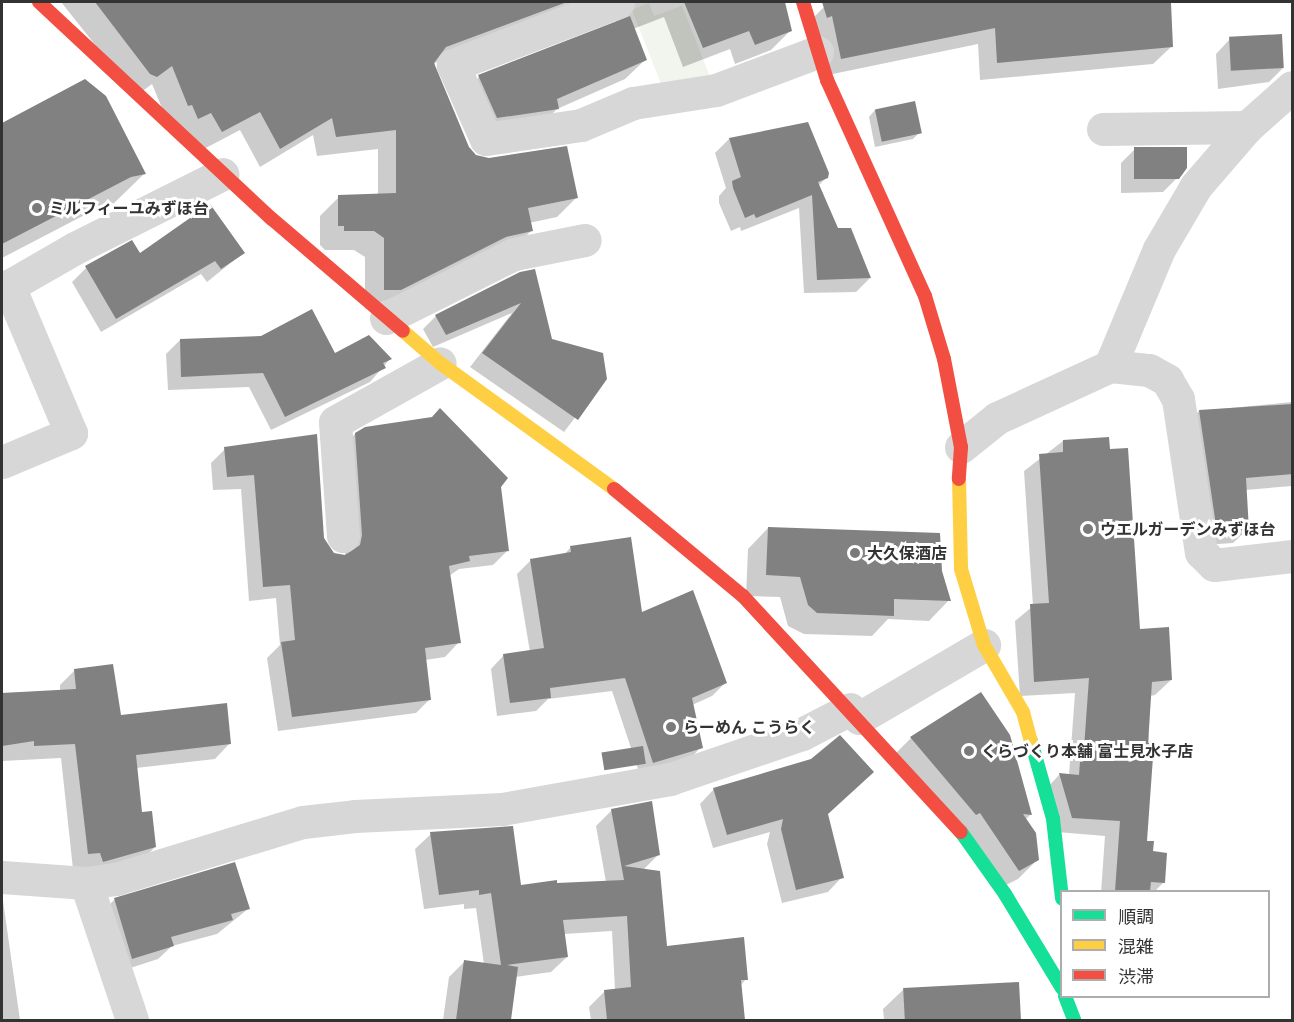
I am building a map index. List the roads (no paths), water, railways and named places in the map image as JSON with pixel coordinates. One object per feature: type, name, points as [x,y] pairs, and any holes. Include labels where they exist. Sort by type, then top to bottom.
[{"type":"street","points":[[618,2],[453,65],[486,139],[581,125],[633,103],[716,90],[817,52]]},
{"type":"street","points":[[802,2],[817,52],[925,296],[944,359],[961,447],[957,515],[961,569],[984,645],[1023,712],[1053,819],[1061,890]]},
{"type":"street","points":[[54,5],[223,174],[386,318],[440,363],[648,514],[743,596],[957,827],[1060,977]]},
{"type":"street","points":[[1110,366],[1159,249],[1196,186],[1247,128],[1293,87]]},
{"type":"street","points":[[1103,129],[1247,128]]},
{"type":"street","points":[[2,462],[71,433],[5,288],[75,248],[223,174]]},
{"type":"street","points":[[386,318],[514,254],[585,240]]},
{"type":"street","points":[[342,536],[335,422],[440,363]]},
{"type":"street","points":[[961,447],[997,418],[1110,366],[1149,370],[1167,380],[1178,399],[1201,552],[1214,565],[1293,556]]},
{"type":"street","points":[[2,877],[86,883],[116,879],[303,822],[355,816],[502,809],[670,779],[854,714],[984,645]]},
{"type":"street","points":[[86,883],[132,1020]]},
{"type":"street","points":[[1067,998],[1074,1020]]},
{"type":"place","name":"ミルフィーユみずほ台","points":[[37,208]]},
{"type":"place","name":"ウエルガーデンみずほ台","points":[[1088,529]]},
{"type":"place","name":"大久保酒店","points":[[855,553]]},
{"type":"place","name":"らーめん こうらく","points":[[671,727]]},
{"type":"place","name":"くらづくり本舗 富士見水子店","points":[[969,751]]}]
